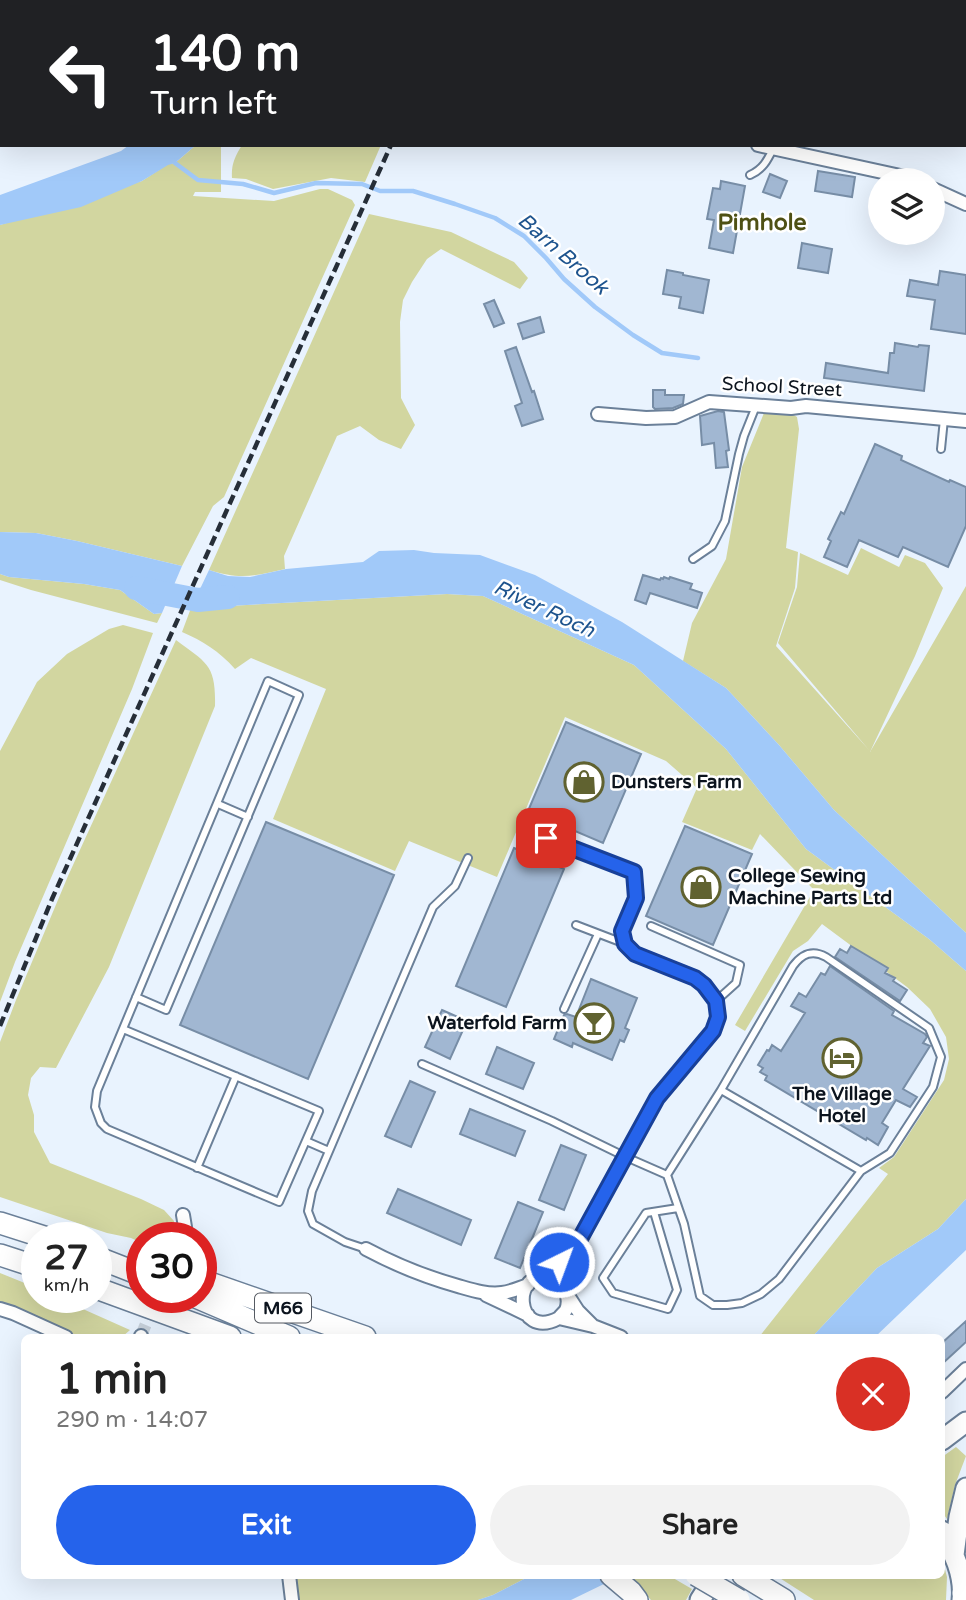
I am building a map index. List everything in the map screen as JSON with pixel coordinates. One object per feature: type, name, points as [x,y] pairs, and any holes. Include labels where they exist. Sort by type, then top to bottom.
[{"type":"highway","points":[[0,1223],[21,1230]]},
{"type":"highway","points":[[0,1255],[21,1262]]},
{"type":"highway","name":"M66","points":[[217,1286],[356,1334]]},
{"type":"highway","name":"M66","points":[[217,1306],[282,1334]]},
{"type":"highway","points":[[156,1313],[196,1334]]},
{"type":"highway","points":[[166,1313],[222,1334]]},
{"type":"highway","points":[[945,1438],[966,1422]]},
{"type":"highway","points":[[954,1555],[966,1488]]},
{"type":"highway","points":[[945,1537],[960,1573],[964,1598]]},
{"type":"highway","points":[[615,1579],[634,1596]]},
{"type":"highway","points":[[703,1579],[739,1600]]},
{"type":"highway","points":[[700,1600],[713,1579]]},
{"type":"highway","points":[[750,1579],[776,1595]]},
{"type":"street","points":[[766,147],[792,149],[869,168]]},
{"type":"street","points":[[945,195],[966,204]]},
{"type":"street","name":"School Street","points":[[598,414],[646,418],[675,417],[709,402],[791,408],[806,406],[966,421]]},
{"type":"street","points":[[528,1284],[522,1301],[523,1309],[528,1315],[544,1323],[559,1318],[568,1302],[567,1293],[576,1246],[657,1098],[713,1031],[718,1017],[716,1001],[704,985],[695,978],[635,954],[625,944],[622,931],[636,898]]},
{"type":"street","points":[[183,1215],[184,1222]]},
{"type":"street","points":[[542,1277],[576,1246]]},
{"type":"street","points":[[366,1250],[424,1276],[480,1292],[528,1315]]},
{"type":"street","points":[[480,1292],[514,1291],[534,1279],[549,1277],[563,1286],[578,1311],[593,1326]]},
{"type":"street","points":[[0,1310],[13,1313],[58,1334]]},
{"type":"street","points":[[559,1318],[613,1334]]},
{"type":"street","points":[[945,1388],[966,1369]]},
{"type":"street","points":[[289,1579],[292,1600]]},
{"type":"lane","points":[[750,175],[766,164],[773,149]]},
{"type":"lane","points":[[693,559],[712,546],[722,528],[744,436],[757,406]]},
{"type":"lane","points":[[940,449],[944,419]]},
{"type":"lane","points":[[123,1028],[318,1111],[279,1202],[107,1129],[101,1123],[95,1107],[97,1091],[123,1028],[136,997],[218,804],[268,681],[299,695],[166,1010],[136,997]]},
{"type":"lane","points":[[218,804],[248,817]]},
{"type":"lane","points":[[524,829],[634,872],[636,898]]},
{"type":"lane","points":[[366,1250],[313,1224],[308,1212],[312,1191],[433,907],[455,886],[468,858]]},
{"type":"lane","points":[[576,925],[625,944]]},
{"type":"lane","points":[[651,926],[740,965],[736,982],[716,1001]]},
{"type":"lane","points":[[564,1009],[598,934]]},
{"type":"lane","points":[[422,1064],[667,1175],[684,1224],[700,1296],[713,1304],[727,1305],[742,1303],[761,1294],[779,1279],[861,1171],[890,1153],[933,1087],[941,1057],[929,1028],[826,957],[810,953],[799,959],[667,1175]]},
{"type":"lane","points":[[197,1168],[236,1076]]},
{"type":"lane","points":[[721,1090],[861,1171]]},
{"type":"lane","points":[[306,1141],[329,1151]]},
{"type":"lane","points":[[654,1212],[677,1290],[667,1309],[613,1293],[603,1278],[646,1213],[678,1208]]},
{"type":"green space","points":[[194,147],[221,147],[221,192],[195,192],[193,196],[274,201],[328,189],[352,200],[355,205],[224,497],[213,506],[182,566],[36,533],[0,532],[0,225],[142,181],[168,164],[175,163]]},
{"type":"green space","points":[[241,147],[380,147],[365,182],[331,178],[273,189],[246,179],[232,178]]},
{"type":"green space","points":[[369,214],[451,232],[514,262],[528,278],[520,289],[441,249],[427,259],[403,300],[400,322],[401,398],[415,425],[401,449],[379,440],[360,426],[337,436],[284,556],[285,569],[247,576],[209,570]]},
{"type":"green space","points":[[764,413],[792,414],[797,417],[799,429],[786,548],[798,552],[795,588],[776,646],[869,750],[778,643],[797,587],[800,553],[848,575],[861,548],[899,567],[905,555],[925,563],[943,588],[870,752],[966,586],[966,933],[834,810],[726,688],[683,661],[692,623],[726,559],[742,467]]},
{"type":"green space","points":[[0,574],[120,590],[154,614],[162,613],[157,623],[31,590],[0,580]]},
{"type":"green space","points":[[447,594],[483,596],[634,665],[726,749],[806,849],[929,939],[966,971],[966,1199],[938,1229],[877,1268],[815,1334],[761,1334],[888,1174],[879,1168],[894,1157],[944,1080],[949,1059],[946,1037],[930,1009],[907,987],[822,924],[808,941],[793,951],[745,1031],[735,1025],[814,890],[760,834],[752,850],[682,822],[697,788],[666,761],[565,717],[497,877],[409,841],[395,871],[273,819],[326,689],[251,658],[235,669],[210,647],[182,632],[191,608]]},
{"type":"green space","points":[[123,625],[153,633],[0,1002],[0,751],[37,682],[67,654],[109,629]]},
{"type":"green space","points":[[176,640],[208,666],[214,682],[215,706],[109,967],[56,1068],[40,1067],[31,1078],[28,1095],[34,1115],[34,1132],[50,1163],[141,1199],[164,1210],[174,1221],[126,1222],[126,1237],[112,1234],[112,1222],[74,1222],[0,1197],[0,1042],[68,876]]},
{"type":"green space","points":[[0,1273],[21,1282],[21,1312],[0,1303]]},
{"type":"green space","points":[[24,1313],[92,1313],[130,1330],[125,1334],[74,1334]]},
{"type":"green space","points":[[956,1447],[966,1456],[955,1485],[947,1519],[945,1516],[945,1455]]},
{"type":"green space","points":[[945,1569],[947,1577],[946,1600],[814,1600],[781,1579],[945,1579]]},
{"type":"green space","points":[[295,1579],[524,1579],[478,1600],[298,1600]]},
{"type":"green space","points":[[631,1579],[675,1579],[692,1589],[686,1600],[651,1600]]},
{"type":"water","points":[[126,147],[194,147],[175,163],[142,181],[81,207],[0,225],[0,195]]},
{"type":"water","points":[[0,532],[36,533],[182,566],[162,613],[154,614],[120,590],[0,574]]},
{"type":"water","points":[[414,550],[480,555],[535,575],[622,622],[726,688],[834,810],[966,933],[966,971],[929,939],[806,849],[726,749],[634,665],[483,596],[447,594],[191,608],[209,570],[228,576],[250,577],[286,569],[363,562],[379,551]]},
{"type":"water","points":[[966,1199],[966,1250],[878,1334],[815,1334],[877,1268],[938,1229]]},
{"type":"water","points":[[524,1579],[600,1579],[606,1583],[571,1600],[478,1600]]},
{"type":"building","points":[[818,171],[855,177],[852,197],[815,191]]},
{"type":"building","points":[[770,174],[787,181],[780,198],[763,192]]},
{"type":"building","points":[[721,181],[745,186],[733,253],[709,248],[714,220],[707,219],[713,188],[720,189]]},
{"type":"building","points":[[802,243],[832,249],[828,273],[798,268]]},
{"type":"building","points":[[667,270],[709,280],[703,313],[679,308],[681,297],[663,294]]},
{"type":"building","points":[[940,271],[966,275],[966,334],[931,329],[935,300],[907,296],[910,280],[938,285]]},
{"type":"building","points":[[494,300],[504,323],[494,327],[484,304]]},
{"type":"building","points":[[540,317],[544,332],[523,339],[518,324]]},
{"type":"building","points":[[895,343],[929,346],[924,391],[824,378],[826,363],[888,373],[890,353],[894,353]]},
{"type":"building","points":[[516,347],[543,419],[522,426],[515,406],[522,403],[505,351]]},
{"type":"building","points":[[653,390],[665,390],[665,395],[684,395],[683,404],[673,408],[655,409]]},
{"type":"building","points":[[724,412],[729,450],[726,451],[728,467],[716,468],[714,443],[702,445],[700,416]]},
{"type":"building","points":[[875,444],[902,456],[901,460],[966,487],[966,526],[948,567],[903,547],[898,557],[859,540],[847,567],[824,557],[831,541],[828,539],[841,512],[844,514]]},
{"type":"building","points":[[643,575],[660,580],[670,577],[692,584],[690,589],[702,593],[697,608],[650,593],[646,604],[635,600]]},
{"type":"building","points":[[566,722],[641,754],[603,843],[528,811]]},
{"type":"building","points":[[266,822],[394,875],[308,1079],[180,1025]]},
{"type":"building","points":[[685,826],[752,854],[713,945],[646,916]]},
{"type":"building","points":[[514,848],[564,869],[506,1007],[456,986]]},
{"type":"building","points":[[851,946],[888,968],[885,973],[895,978],[893,981],[907,990],[900,1001],[835,957],[840,949],[847,953]]},
{"type":"building","name":"The Village Hotel","points":[[830,966],[894,1011],[892,1015],[925,1034],[927,1037],[923,1043],[930,1046],[903,1089],[917,1097],[910,1107],[896,1100],[882,1123],[888,1127],[878,1145],[765,1080],[767,1076],[760,1072],[763,1068],[758,1065],[772,1045],[781,1051],[805,1013],[791,1006],[799,993],[806,997],[821,973],[825,975]]},
{"type":"building","name":"Waterfold Farm","points":[[591,979],[637,998],[625,1028],[629,1030],[624,1042],[620,1040],[612,1060],[573,1043],[572,1047],[554,1039],[564,1015],[576,1017]]},
{"type":"building","points":[[442,1010],[467,1021],[450,1059],[425,1047]]},
{"type":"building","points":[[497,1047],[534,1063],[523,1089],[486,1074]]},
{"type":"building","points":[[410,1081],[435,1092],[411,1147],[385,1136]]},
{"type":"building","points":[[470,1109],[525,1131],[515,1156],[460,1134]]},
{"type":"building","points":[[561,1145],[586,1155],[564,1210],[539,1200]]},
{"type":"building","points":[[398,1189],[471,1220],[461,1245],[387,1213]]},
{"type":"building","points":[[518,1202],[543,1212],[520,1268],[495,1258]]},
{"type":"building","points":[[966,1321],[966,1342],[945,1361],[945,1340]]},
{"type":"waterway","name":"Barn Brook","points":[[172,159],[198,180],[243,184],[274,193],[316,183],[362,184],[380,191],[413,191],[495,218],[524,236],[564,279],[595,307],[633,335],[662,353],[698,358]]},
{"type":"waterway","name":"River Roch","points":[[136,588],[198,600],[228,597]]},
{"type":"tunnel","points":[[142,1334],[150,1313]]},
{"type":"railway","points":[[0,1026],[52,899],[390,147]]},
{"type":"place","name":"Dunsters Farm","points":[[584,782]]},
{"type":"place","name":"College Sewing Machine Parts Ltd","points":[[701,887]]},
{"type":"place","name":"Waterfold Farm","points":[[594,1023]]},
{"type":"place","name":"The Village Hotel","points":[[842,1058]]},
{"type":"district","name":"Pimhole","points":[[762,223]]},
{"type":"route","points":[[546,838],[634,872],[636,898],[622,931],[625,944],[635,954],[695,978],[704,985],[716,1001],[718,1017],[713,1031],[657,1098],[576,1246],[559,1262]]}]
